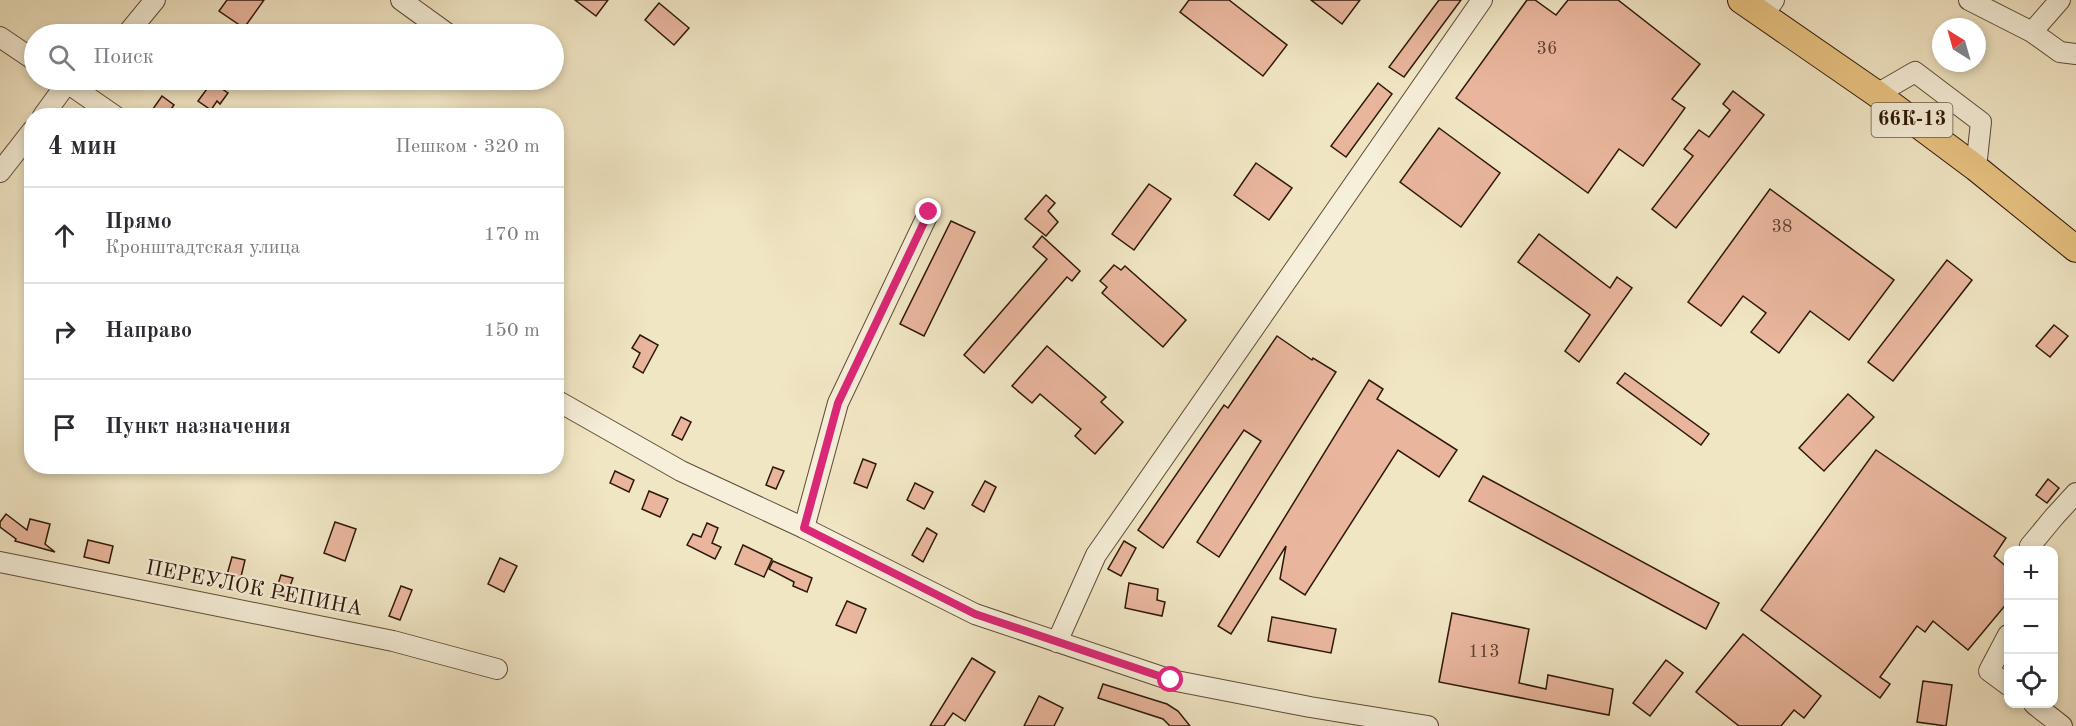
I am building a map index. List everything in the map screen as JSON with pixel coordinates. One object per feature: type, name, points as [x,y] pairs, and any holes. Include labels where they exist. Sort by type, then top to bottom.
[{"type":"main road","name":"66К-13","points":[[1741,0],[1769,8],[1877,94],[1976,168],[2076,249]]},
{"type":"street","points":[[136,24],[155,0]]},
{"type":"street","points":[[401,0],[434,24]]},
{"type":"street","points":[[1057,642],[1096,555],[1482,0]]},
{"type":"street","points":[[1969,0],[1995,5],[2060,52],[2076,54]]},
{"type":"street","points":[[2032,32],[2060,0]]},
{"type":"street","points":[[0,37],[24,53]]},
{"type":"street","points":[[1877,94],[1915,72],[1981,122],[1976,168]]},
{"type":"street","points":[[51,108],[70,90]]},
{"type":"street","points":[[83,90],[105,108]]},
{"type":"street","points":[[0,172],[24,141]]},
{"type":"street","points":[[804,528],[838,403],[929,212]]},
{"type":"street","points":[[564,405],[681,471],[804,528],[975,614],[1171,680],[1310,707],[1428,726]]},
{"type":"street","points":[[2030,546],[2076,494]]},
{"type":"street","name":"ПЕРЕУЛОК РЕПИНА","points":[[0,562],[393,641],[498,669]]},
{"type":"street","points":[[2004,643],[1989,671],[2004,682]]},
{"type":"street","points":[[2039,708],[2062,726]]},
{"type":"building","points":[[227,0],[264,0],[247,24],[238,24],[219,11]]},
{"type":"building","points":[[575,0],[608,0],[596,16]]},
{"type":"building","points":[[1189,0],[1229,0],[1287,45],[1263,76],[1180,12]]},
{"type":"building","points":[[1311,0],[1360,0],[1342,24]]},
{"type":"building","points":[[1439,0],[1461,0],[1404,77],[1389,67]]},
{"type":"building","points":[[1527,0],[1535,0],[1556,15],[1568,0],[1618,0],[1700,64],[1672,99],[1685,108],[1643,166],[1619,149],[1588,193],[1456,98]]},
{"type":"building","points":[[659,3],[689,28],[674,45],[645,20]]},
{"type":"building","points":[[1378,83],[1392,94],[1346,157],[1331,146]]},
{"type":"building","points":[[206,90],[224,90],[228,93],[220,104],[217,101],[212,108],[208,108],[198,101]]},
{"type":"building","points":[[1733,91],[1764,115],[1676,228],[1652,209],[1693,156],[1684,149],[1699,130],[1709,137],[1730,110],[1723,104]]},
{"type":"building","points":[[162,96],[174,105],[172,108],[154,108]]},
{"type":"building","points":[[1439,128],[1500,173],[1461,227],[1400,182]]},
{"type":"building","points":[[1256,163],[1292,188],[1269,220],[1234,195]]},
{"type":"building","points":[[1149,184],[1171,199],[1134,250],[1112,234]]},
{"type":"building","points":[[1770,189],[1894,280],[1849,340],[1810,311],[1779,353],[1751,332],[1766,313],[1743,296],[1721,326],[1688,302]]},
{"type":"building","points":[[1046,195],[1055,203],[1048,211],[1058,222],[1046,236],[1025,219]]},
{"type":"building","points":[[951,221],[975,232],[924,336],[900,324]]},
{"type":"building","points":[[1539,234],[1610,288],[1617,277],[1632,288],[1579,362],[1565,351],[1590,315],[1518,262]]},
{"type":"building","points":[[1042,236],[1080,271],[1072,281],[1067,277],[984,373],[964,355],[1047,259],[1033,247]]},
{"type":"building","points":[[1947,260],[1972,280],[1893,381],[1868,362]]},
{"type":"building","points":[[1114,265],[1121,270],[1125,266],[1186,320],[1163,347],[1102,293],[1107,287],[1100,281]]},
{"type":"building","points":[[2054,325],[2068,336],[2050,357],[2036,346]]},
{"type":"building","points":[[640,335],[658,345],[643,373],[633,367],[640,353],[632,348]]},
{"type":"building","points":[[1277,336],[1312,360],[1313,358],[1336,372],[1219,557],[1197,542],[1261,441],[1244,430],[1163,548],[1138,530],[1224,405],[1228,408]]},
{"type":"building","points":[[1047,346],[1106,397],[1101,402],[1123,422],[1095,454],[1075,436],[1081,429],[1040,394],[1032,403],[1012,386]]},
{"type":"building","points":[[1625,373],[1709,434],[1701,445],[1617,383]]},
{"type":"building","points":[[1369,380],[1383,389],[1377,399],[1457,450],[1439,477],[1398,450],[1305,595],[1280,579],[1286,546],[1231,634],[1218,626]]},
{"type":"building","points":[[1848,394],[1874,417],[1824,471],[1799,448]]},
{"type":"building","points":[[681,417],[691,422],[682,440],[672,435]]},
{"type":"building","points":[[1876,450],[2006,538],[1994,556],[2004,565],[2004,607],[1968,650],[1933,621],[1925,632],[1917,626],[1880,677],[1890,684],[1880,698],[1761,610]]},
{"type":"building","points":[[863,459],[876,464],[867,488],[854,483]]},
{"type":"building","points":[[773,467],[784,471],[776,489],[766,485]]},
{"type":"building","points":[[615,471],[634,480],[629,492],[610,483]]},
{"type":"building","points":[[1483,476],[1719,603],[1706,629],[1469,501]]},
{"type":"building","points":[[2048,479],[2059,488],[2047,503],[2036,495]]},
{"type":"building","points":[[985,481],[996,487],[984,512],[972,505]]},
{"type":"building","points":[[915,483],[933,492],[924,509],[907,500]]},
{"type":"building","points":[[649,491],[668,499],[660,517],[642,509]]},
{"type":"building","points":[[6,514],[27,530],[30,519],[50,524],[45,544],[55,552],[15,541],[16,539],[0,527],[0,522]]},
{"type":"building","points":[[335,522],[356,529],[345,561],[324,553]]},
{"type":"building","points":[[707,523],[718,528],[712,543],[721,547],[715,559],[687,545],[693,534],[701,537]]},
{"type":"building","points":[[927,528],[937,534],[923,562],[912,555]]},
{"type":"building","points":[[88,540],[113,546],[109,563],[84,557]]},
{"type":"building","points":[[1124,541],[1136,548],[1121,576],[1108,569]]},
{"type":"building","points":[[743,545],[772,559],[764,577],[735,564]]},
{"type":"building","points":[[232,557],[245,560],[239,585],[225,582]]},
{"type":"building","points":[[500,558],[517,566],[504,592],[488,584]]},
{"type":"building","points":[[773,561],[812,578],[807,592],[793,586],[794,582],[769,569]]},
{"type":"building","points":[[281,575],[293,578],[286,597],[275,593]]},
{"type":"building","points":[[1129,583],[1158,589],[1157,600],[1165,602],[1162,616],[1125,608]]},
{"type":"building","points":[[401,586],[412,590],[400,620],[389,616]]},
{"type":"building","points":[[847,601],[866,609],[856,633],[836,625]]},
{"type":"building","points":[[1452,613],[1529,629],[1519,683],[1546,689],[1548,675],[1613,689],[1609,715],[1439,682]]},
{"type":"building","points":[[1272,617],[1336,629],[1331,653],[1268,641]]},
{"type":"building","points":[[1743,634],[1821,696],[1804,718],[1794,710],[1781,726],[1739,726],[1696,692]]},
{"type":"building","points":[[972,658],[995,672],[965,721],[953,713],[944,726],[930,726]]},
{"type":"building","points":[[1666,660],[1683,673],[1650,716],[1633,703]]},
{"type":"building","points":[[1923,681],[1952,685],[1946,726],[1917,722]]},
{"type":"building","points":[[1103,684],[1167,704],[1178,711],[1190,726],[1170,726],[1163,719],[1098,698]]},
{"type":"building","points":[[1039,696],[1063,708],[1054,726],[1024,726]]},
{"type":"route","points":[[929,212],[838,403],[804,528],[975,614],[1171,680]]}]
